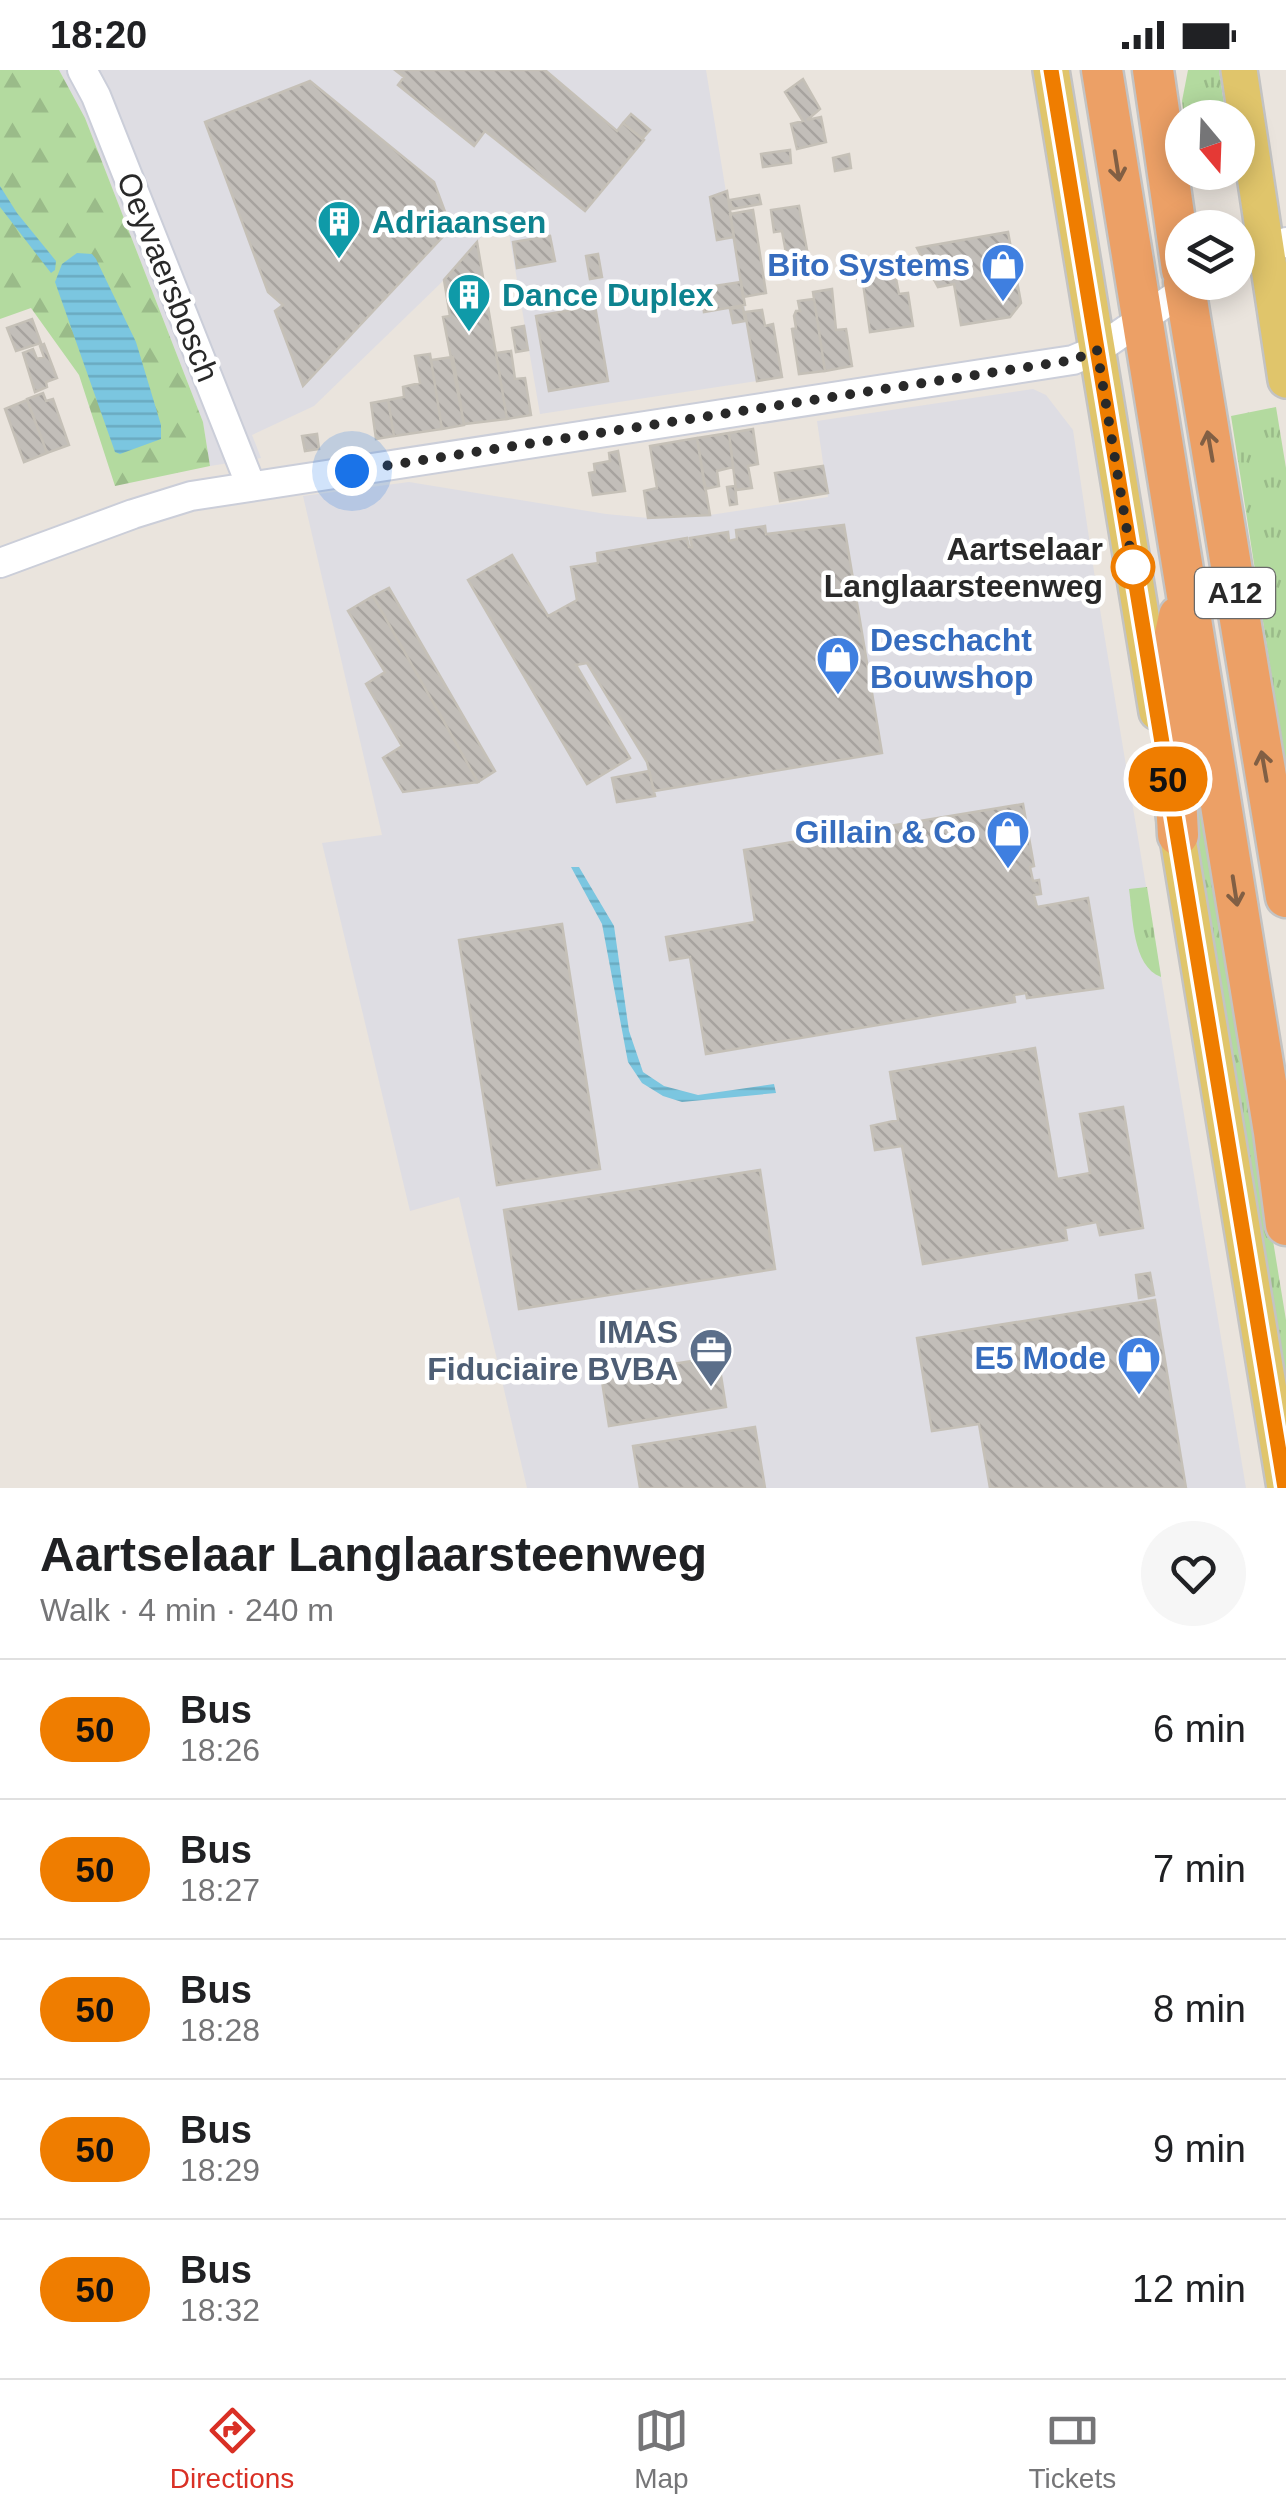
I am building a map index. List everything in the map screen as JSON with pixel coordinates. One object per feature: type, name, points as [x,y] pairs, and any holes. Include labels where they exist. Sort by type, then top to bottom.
[{"type":"highway","name":"A12","points":[[1102,70],[1286,1224]]},
{"type":"highway","name":"A12","points":[[1153,70],[1176,210]]},
{"type":"highway","name":"A12","points":[[1190,300],[1286,897]]},
{"type":"highway","points":[[1178,835],[1169,662],[1185,588]]},
{"type":"main road","points":[[1050,70],[1285,1488]]},
{"type":"main road","points":[[1239,70],[1263,250],[1286,380]]},
{"type":"street","name":"Oeyvaersbosch","points":[[82,70],[96,96],[251,486]]},
{"type":"street","points":[[0,563],[162,504],[251,486],[1073,360],[1097,350],[1165,299]]},
{"type":"shaded area","points":[[59,70],[706,70],[757,381],[540,414],[505,210],[444,280],[314,406],[252,435],[261,458],[210,466],[203,422],[85,118]]},
{"type":"shaded area","points":[[1033,389],[1046,395],[1073,430],[1246,1488],[527,1488],[459,1197],[410,1211],[322,843],[382,835],[303,496],[409,482],[606,514],[648,518],[710,515],[828,497],[817,421]]},
{"type":"green space","points":[[0,70],[59,70],[85,118],[203,422],[210,466],[115,486],[79,375],[31,308],[0,319]]},
{"type":"green space","points":[[1188,70],[1219,70],[1223,100],[1182,100]]},
{"type":"green space","points":[[1276,407],[1286,468],[1286,769],[1231,416]]},
{"type":"green space","points":[[1188,722],[1286,1320],[1286,1383],[1179,724]]},
{"type":"green space","points":[[1147,887],[1161,977],[1144,962],[1133,926],[1129,889]]},
{"type":"water","points":[[0,186],[56,261],[51,273],[0,207]]},
{"type":"water","points":[[77,253],[92,254],[96,259],[136,342],[161,425],[161,439],[120,454],[115,452],[55,282],[62,264]]},
{"type":"water","points":[[571,867],[579,867],[614,926],[629,1031],[643,1072],[664,1086],[698,1095],[774,1084],[776,1093],[682,1102],[642,1083],[628,1062],[602,924]]},
{"type":"building","points":[[395,70],[545,70],[617,131],[623,123],[644,140],[585,211],[485,131],[474,146],[398,85],[404,77]]},
{"type":"building","points":[[803,79],[820,109],[807,120],[821,117],[826,142],[797,149],[791,124],[803,121],[785,92]]},
{"type":"building","name":"Adriaansen","points":[[310,81],[434,182],[451,228],[303,386],[275,311],[283,305],[268,292],[205,122]]},
{"type":"building","points":[[631,114],[650,130],[642,139],[623,123]]},
{"type":"building","points":[[790,150],[791,163],[763,167],[761,154]]},
{"type":"building","points":[[849,154],[851,168],[835,171],[833,158]]},
{"type":"building","points":[[727,191],[734,237],[717,240],[710,197]]},
{"type":"building","points":[[759,195],[761,204],[732,209],[730,200]]},
{"type":"building","points":[[799,206],[809,261],[788,264],[782,231],[774,232],[771,210]]},
{"type":"building","points":[[753,210],[766,293],[743,297],[730,214]]},
{"type":"building","points":[[1008,232],[1021,303],[1010,317],[961,325],[954,284],[938,287],[917,248]]},
{"type":"building","points":[[550,236],[555,261],[517,268],[513,242]]},
{"type":"building","name":"Dance Duplex","points":[[477,242],[507,419],[464,424],[443,317],[450,316],[444,280]]},
{"type":"building","points":[[598,254],[602,277],[590,279],[586,256]]},
{"type":"building","points":[[892,258],[899,294],[908,293],[913,326],[870,332],[863,283],[858,283],[855,262]]},
{"type":"building","points":[[741,282],[745,305],[704,312],[701,288]]},
{"type":"building","points":[[832,289],[836,330],[846,329],[852,366],[825,371],[813,292]]},
{"type":"building","points":[[814,299],[825,371],[799,374],[792,329],[796,328],[794,316],[800,311],[798,301]]},
{"type":"building","points":[[595,306],[608,381],[549,391],[536,316]]},
{"type":"building","points":[[743,307],[745,321],[733,323],[730,309]]},
{"type":"building","points":[[762,310],[765,326],[773,324],[782,377],[757,381],[745,312]]},
{"type":"building","points":[[32,319],[41,343],[16,351],[7,328]]},
{"type":"building","points":[[524,326],[528,350],[516,352],[512,328]]},
{"type":"building","points":[[44,344],[57,378],[35,392],[23,353],[33,349],[37,359],[44,357],[40,346]]},
{"type":"building","points":[[511,351],[515,379],[525,378],[531,415],[507,419],[496,353]]},
{"type":"building","points":[[430,354],[442,429],[394,436],[388,400],[404,397],[403,387],[420,383],[415,356]]},
{"type":"building","points":[[453,357],[464,425],[442,429],[431,360]]},
{"type":"building","points":[[43,393],[46,401],[53,399],[69,445],[47,453],[27,399]]},
{"type":"building","points":[[27,400],[47,453],[24,462],[5,409]]},
{"type":"building","points":[[388,400],[394,436],[376,439],[371,403]]},
{"type":"building","points":[[753,429],[758,464],[748,466],[752,488],[736,490],[729,433]]},
{"type":"building","points":[[729,433],[733,467],[717,471],[719,486],[705,489],[697,438]]},
{"type":"building","points":[[317,434],[319,449],[305,451],[302,436]]},
{"type":"building","points":[[697,438],[710,515],[648,518],[644,491],[657,488],[650,446]]},
{"type":"building","points":[[618,451],[625,491],[593,495],[589,473],[595,472],[594,464],[610,461],[609,453]]},
{"type":"building","points":[[823,466],[828,493],[780,501],[775,473]]},
{"type":"building","points":[[735,486],[737,504],[730,505],[727,487]]},
{"type":"building","points":[[844,525],[882,753],[654,791],[647,762],[587,663],[576,665],[630,758],[587,784],[468,580],[512,555],[548,616],[577,600],[571,567],[598,563],[597,553],[687,538],[692,547],[690,538],[728,532],[729,541],[737,539],[736,530],[765,526],[766,534]]},
{"type":"building","points":[[389,588],[495,771],[478,782],[373,596]]},
{"type":"building","points":[[373,596],[478,782],[403,792],[383,758],[402,746],[366,684],[385,672],[348,611]]},
{"type":"building","points":[[649,771],[655,796],[617,802],[612,778]]},
{"type":"building","points":[[1023,804],[1034,866],[1030,867],[1033,881],[1039,880],[1041,894],[1034,895],[1037,907],[1088,898],[1103,988],[1027,998],[1026,993],[1014,995],[1015,1002],[706,1054],[690,957],[670,960],[666,937],[755,922],[744,850]]},
{"type":"building","points":[[562,924],[600,1169],[497,1185],[459,940]]},
{"type":"building","points":[[1035,1048],[1057,1179],[1090,1173],[1080,1114],[1123,1107],[1143,1228],[1100,1235],[1097,1222],[1065,1228],[1067,1240],[923,1264],[902,1146],[875,1150],[871,1126],[898,1120],[890,1072]]},
{"type":"building","points":[[760,1170],[775,1269],[519,1309],[504,1210]]},
{"type":"building","points":[[1150,1273],[1154,1295],[1139,1298],[1136,1275]]},
{"type":"building","points":[[1155,1300],[1186,1488],[990,1488],[979,1424],[932,1431],[917,1338]]},
{"type":"building","points":[[718,1357],[726,1407],[609,1426],[601,1375]]},
{"type":"building","points":[[755,1427],[765,1488],[640,1488],[633,1446]]},
{"type":"bus line","name":"50","points":[[1051,70],[1285,1488]]},
{"type":"place","name":"Adriaansen","points":[[339,260]]},
{"type":"place","name":"Bito Systems","points":[[1003,303]]},
{"type":"place","name":"Dance Duplex","points":[[469,333]]},
{"type":"place","name":"Aartselaar Langlaarsteenweg","points":[[1133,567]]},
{"type":"place","name":"Deschacht Bouwshop","points":[[838,696]]},
{"type":"place","name":"Gillain & Co","points":[[1008,870]]},
{"type":"place","name":"IMAS Fiduciaire BVBA","points":[[711,1388]]},
{"type":"place","name":"E5 Mode","points":[[1139,1396]]},
{"type":"route","points":[[352,471],[1073,360],[1097,350],[1133,567]]}]
